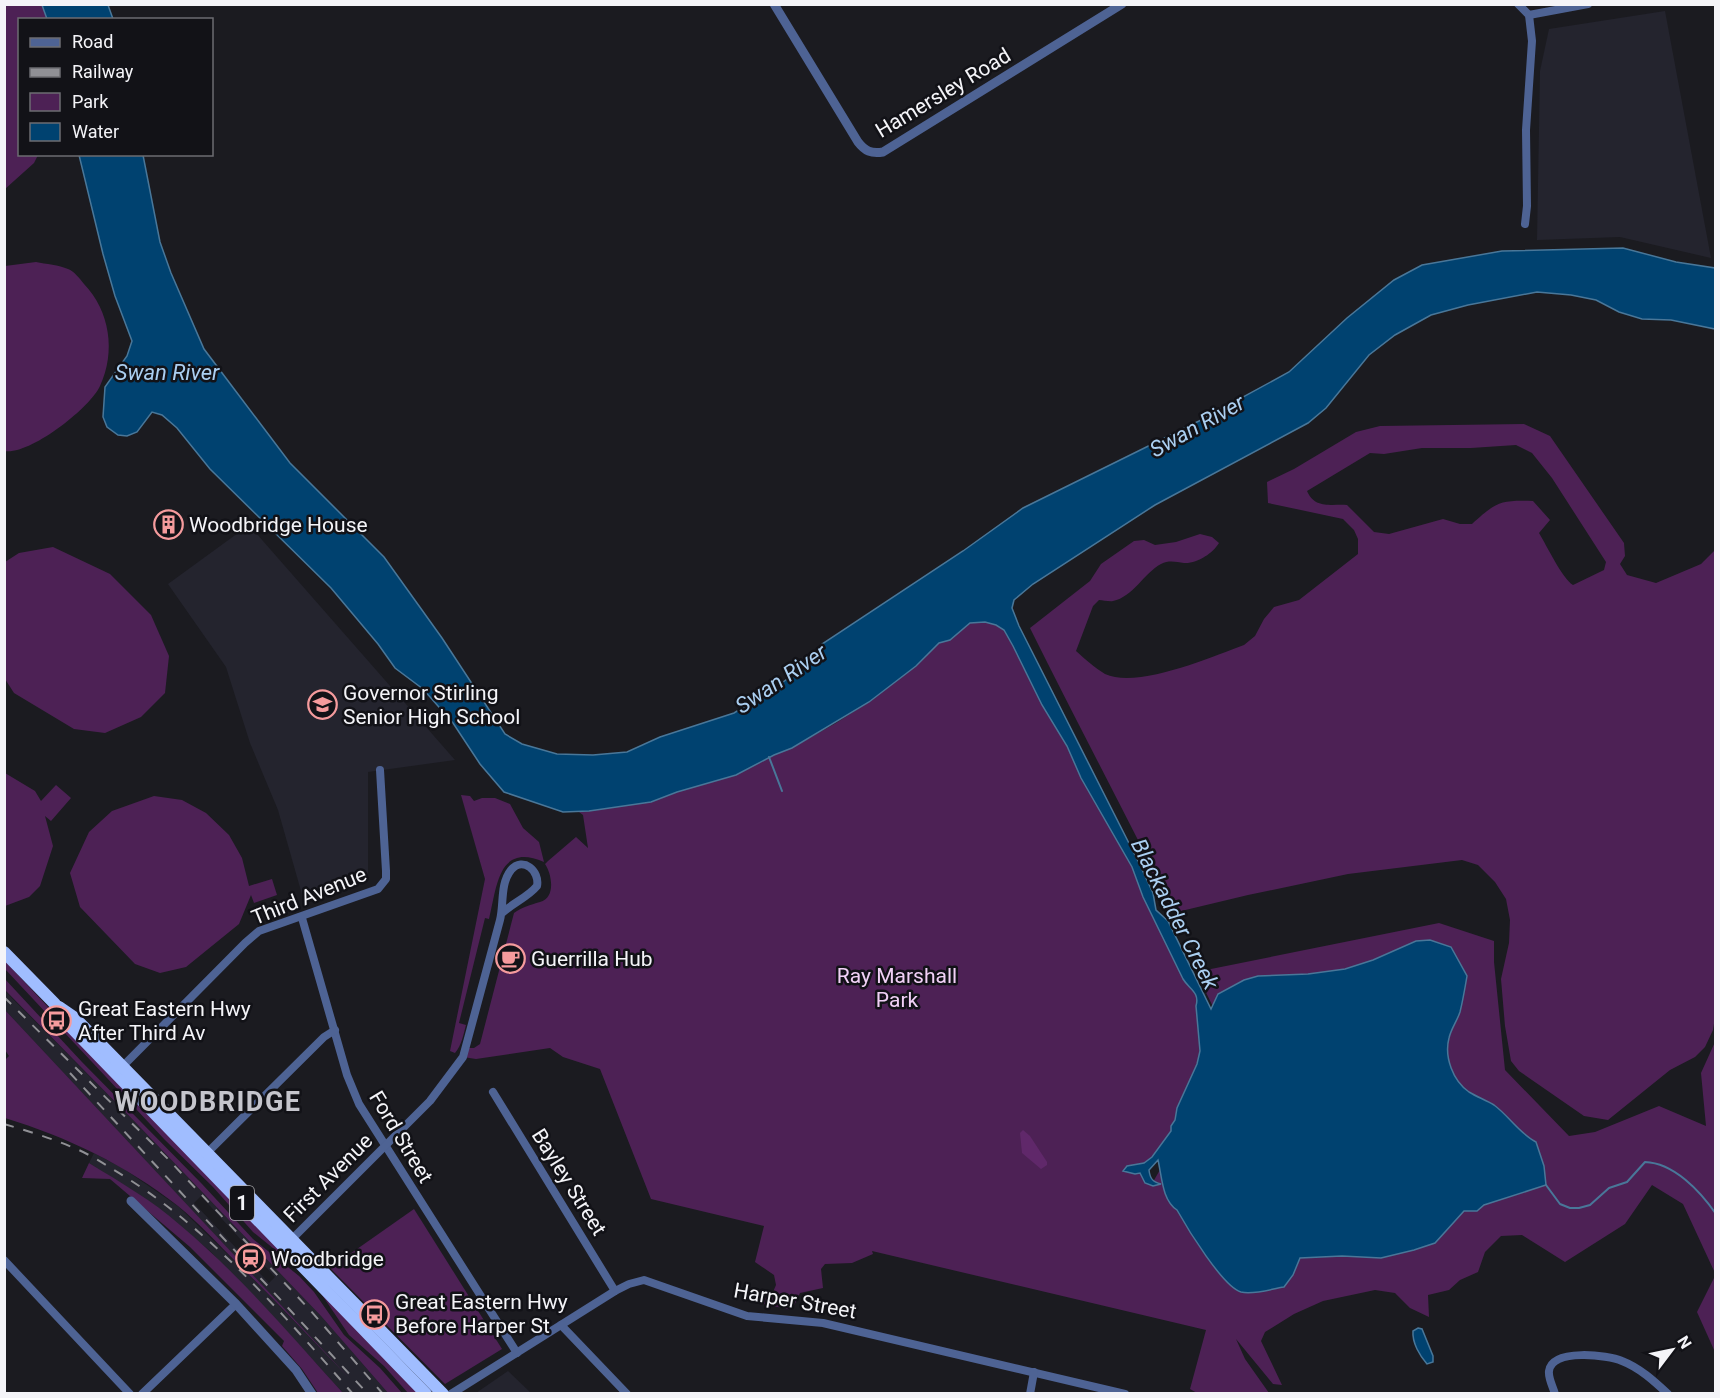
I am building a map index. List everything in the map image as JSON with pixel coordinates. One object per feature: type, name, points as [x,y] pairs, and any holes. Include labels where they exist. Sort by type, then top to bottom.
[{"type":"highway","name":"1","points":[[4,952],[55,1004],[69,1025],[119,1070],[288,1243],[426,1394]]},
{"type":"highway","name":"1","points":[[288,1243],[443,1394]]},
{"type":"street","name":"Hamersley Road","points":[[774,4],[858,142],[865,150],[875,153],[883,152],[1122,4]]},
{"type":"street","points":[[1518,4],[1528,15],[1532,41],[1526,130],[1527,206],[1525,224]]},
{"type":"street","points":[[1528,15],[1588,4]]},
{"type":"street","name":"Third Avenue","points":[[119,1070],[249,939],[259,932],[378,889],[386,879],[380,770]]},
{"type":"street","name":"First Avenue","points":[[288,1243],[439,1091],[464,1057],[502,913],[502,897],[510,871],[520,864],[532,868],[538,876],[537,886],[531,893],[502,913]]},
{"type":"street","name":"Ford Street","points":[[302,918],[354,1093],[384,1147],[517,1353]]},
{"type":"street","points":[[204,1156],[324,1037],[335,1030]]},
{"type":"street","name":"Bayley Street","points":[[493,1092],[615,1291]]},
{"type":"street","points":[[131,1201],[236,1304],[296,1370],[312,1394]]},
{"type":"street","points":[[4,1260],[130,1394]]},
{"type":"street","name":"Harper Street","points":[[451,1394],[615,1291],[645,1280],[747,1316],[823,1323],[1125,1394]]},
{"type":"street","points":[[142,1394],[236,1304]]},
{"type":"street","points":[[561,1325],[627,1394]]},
{"type":"street","points":[[1555,1394],[1549,1370],[1552,1364],[1563,1359],[1589,1354],[1612,1358],[1632,1366],[1668,1394]]},
{"type":"street","points":[[1030,1394],[1034,1372]]},
{"type":"shaded area","points":[[1665,11],[1711,258],[1620,237],[1537,240],[1540,71],[1549,29]]},
{"type":"shaded area","name":"Governor Stirling Senior High School","points":[[249,525],[455,760],[368,772],[368,876],[303,898],[278,810],[250,743],[226,667],[168,584]]},
{"type":"shaded area","points":[[4,990],[137,1124],[321,1316],[388,1393],[343,1393],[209,1250],[146,1199],[89,1163],[94,1153],[124,1169],[179,1207],[325,1353],[5,1010]],"holes":[[[201,1196],[275,1277],[269,1283],[194,1203]]]},
{"type":"shaded area","points":[[1023,1130],[1030,1136],[1047,1162],[1047,1165],[1041,1169],[1022,1153],[1020,1133]]},
{"type":"shaded area","points":[[508,1371],[531,1393],[476,1393]]},
{"type":"green space","points":[[5,5],[42,5],[47,18],[18,18],[18,156],[38,156],[34,163],[5,189]]},
{"type":"green space","points":[[36,262],[61,266],[70,270],[93,295],[105,319],[108,332],[108,360],[100,386],[72,418],[28,446],[15,451],[4,451],[5,266]]},
{"type":"green space","points":[[1524,424],[1550,436],[1624,543],[1625,556],[1620,564],[1627,575],[1656,583],[1701,564],[1715,550],[1716,1011],[1713,1030],[1705,1047],[1695,1057],[1670,1070],[1608,1120],[1584,1116],[1519,1071],[1511,1061],[1501,979],[1509,943],[1510,920],[1506,899],[1495,882],[1478,865],[1462,860],[1348,874],[1177,912],[1159,888],[1138,840],[1030,628],[1090,581],[1101,564],[1134,541],[1144,540],[1155,545],[1176,542],[1200,534],[1212,537],[1219,543],[1204,557],[1189,563],[1164,563],[1155,568],[1120,599],[1099,600],[1093,606],[1076,651],[1105,674],[1119,678],[1155,675],[1174,670],[1244,645],[1255,636],[1274,607],[1299,600],[1358,554],[1358,539],[1354,530],[1343,519],[1268,503],[1267,482],[1294,469],[1356,432],[1380,426]],"holes":[[[1516,445],[1532,453],[1552,478],[1606,562],[1604,570],[1573,585],[1560,569],[1539,533],[1550,520],[1533,501],[1499,504],[1472,524],[1460,524],[1443,519],[1389,534],[1374,532],[1347,505],[1319,503],[1314,501],[1307,491],[1370,453],[1384,454],[1422,448]]]},
{"type":"green space","points":[[53,547],[110,574],[151,615],[169,656],[165,693],[141,717],[105,733],[74,729],[14,693],[5,679],[5,562],[19,553]]},
{"type":"green space","name":"Ray Marshall Park","points":[[985,622],[1004,630],[1042,705],[1067,746],[1081,778],[1132,867],[1143,897],[1183,979],[1196,997],[1200,1051],[1197,1064],[1177,1108],[1171,1131],[1152,1157],[1144,1163],[1127,1166],[1140,1172],[1145,1183],[1159,1183],[1153,1182],[1161,1168],[1218,1017],[1196,972],[1439,923],[1494,941],[1505,1070],[1569,1136],[1595,1132],[1659,1106],[1706,1126],[1701,1073],[1715,1042],[1715,1273],[1683,1204],[1652,1185],[1625,1224],[1565,1262],[1522,1235],[1501,1236],[1485,1252],[1478,1272],[1460,1280],[1449,1290],[1428,1295],[1429,1317],[1410,1308],[1395,1293],[1375,1290],[1323,1301],[1294,1314],[1265,1332],[1261,1341],[1282,1385],[1273,1384],[1236,1339],[1245,1359],[1269,1393],[1197,1393],[1190,1389],[1206,1330],[872,1251],[873,1254],[852,1263],[825,1264],[821,1269],[823,1288],[800,1293],[792,1310],[759,1303],[773,1292],[776,1285],[774,1275],[755,1262],[764,1226],[651,1199],[600,1069],[563,1057],[550,1048],[476,1059],[463,1057],[467,1048],[474,1048],[480,1044],[514,913],[545,900],[549,896],[551,879],[545,864],[548,861],[576,837],[588,848],[583,815],[579,812],[651,802],[736,775],[792,748],[836,723],[869,702],[916,666],[939,643],[950,640],[970,623]]},
{"type":"green space","points":[[5,773],[35,791],[41,801],[56,785],[71,798],[51,821],[45,816],[53,846],[40,886],[29,897],[5,906]]},
{"type":"green space","points":[[461,795],[470,796],[474,801],[482,798],[495,798],[510,804],[523,828],[539,842],[544,862],[529,857],[517,858],[508,863],[502,871],[489,919],[485,918],[459,1023],[466,1025],[461,1043],[455,1053],[450,1051],[485,879]]},
{"type":"green space","points":[[154,796],[182,800],[206,813],[229,835],[242,858],[249,886],[272,879],[277,895],[254,903],[251,895],[239,924],[186,967],[160,973],[135,964],[80,907],[70,873],[89,832],[112,811]]},
{"type":"green space","points":[[4,960],[420,1393],[408,1393],[384,1366],[349,1335],[318,1289],[294,1265],[253,1232],[213,1187],[165,1140],[5,969]]},
{"type":"green space","points":[[4,978],[253,1239],[299,1276],[314,1292],[344,1335],[380,1368],[402,1393],[388,1393],[321,1316],[5,990]]},
{"type":"green space","points":[[5,1010],[351,1380],[280,1306],[178,1206],[117,1165],[73,1143],[5,1118],[5,1060],[9,1056],[5,1050]]},
{"type":"green space","points":[[89,1163],[159,1208],[202,1244],[264,1306],[343,1393],[318,1393],[302,1369],[282,1346],[284,1341],[190,1247],[110,1179],[82,1178]]},
{"type":"green space","points":[[414,1209],[502,1349],[445,1384],[330,1268]]},
{"type":"green space","points":[[1715,1276],[1716,1352],[1697,1312]]},
{"type":"water","points":[[42,5],[108,5],[113,18],[47,18]]},
{"type":"water","name":"Swan River","points":[[79,156],[143,156],[160,242],[204,349],[290,463],[384,557],[442,638],[505,734],[522,744],[557,754],[593,755],[627,752],[660,737],[734,713],[775,688],[806,665],[822,644],[963,551],[1023,508],[1199,421],[1289,372],[1347,318],[1394,280],[1422,265],[1502,251],[1623,248],[1676,262],[1715,268],[1715,329],[1671,320],[1642,319],[1619,312],[1596,300],[1537,292],[1468,305],[1431,315],[1395,335],[1369,355],[1326,408],[1308,423],[1155,505],[1033,584],[1014,600],[1012,608],[1139,863],[1153,893],[1156,910],[1168,921],[1211,1009],[1218,994],[1244,980],[1258,976],[1308,974],[1345,969],[1373,960],[1416,941],[1430,940],[1451,947],[1467,976],[1460,1012],[1449,1038],[1448,1053],[1451,1068],[1463,1087],[1494,1105],[1536,1142],[1544,1166],[1546,1185],[1484,1205],[1477,1211],[1464,1211],[1435,1243],[1414,1250],[1381,1258],[1342,1256],[1300,1258],[1293,1275],[1284,1287],[1246,1293],[1233,1288],[1215,1269],[1177,1210],[1168,1200],[1163,1188],[1158,1160],[1149,1170],[1152,1180],[1161,1184],[1153,1186],[1145,1183],[1140,1173],[1123,1171],[1127,1166],[1144,1163],[1152,1157],[1171,1131],[1177,1108],[1197,1064],[1200,1051],[1197,1001],[1193,991],[1183,979],[1143,897],[1132,867],[1081,778],[1067,746],[1042,705],[1004,630],[985,622],[970,623],[950,640],[939,643],[916,666],[869,702],[792,748],[736,775],[651,802],[589,811],[563,812],[504,792],[480,764],[453,723],[423,689],[395,668],[331,588],[210,469],[177,428],[162,415],[152,412],[137,432],[127,436],[118,435],[107,427],[103,417],[105,387],[127,356],[132,341],[115,296]]},
{"type":"water","points":[[1418,1328],[1422,1329],[1433,1356],[1433,1362],[1427,1364],[1417,1349],[1413,1331]]},
{"type":"waterway","points":[[769,757],[782,791]]},
{"type":"waterway","name":"Blackadder Creek","points":[[1546,1185],[1560,1204],[1570,1208],[1579,1208],[1590,1205],[1609,1188],[1627,1182],[1645,1162],[1666,1167],[1676,1173],[1702,1196],[1716,1214]]},
{"type":"railway","points":[[4,997],[168,1159],[310,1310],[383,1394]]},
{"type":"railway","points":[[70,1073],[368,1394]]},
{"type":"railway","points":[[4,1124],[57,1141],[89,1155],[148,1192],[181,1217],[242,1272],[353,1394]]},
{"type":"place","name":"Woodbridge House","points":[[168,525]]},
{"type":"place","name":"Governor Stirling Senior High School","points":[[322,705]]},
{"type":"place","name":"Guerrilla Hub","points":[[510,959]]},
{"type":"place","name":"Great Eastern Hwy After Third Av","points":[[57,1021]]},
{"type":"place","name":"Woodbridge","points":[[250,1259]]},
{"type":"place","name":"Great Eastern Hwy Before Harper St","points":[[374,1314]]},
{"type":"district","name":"WOODBRIDGE","points":[[208,1102]]}]
